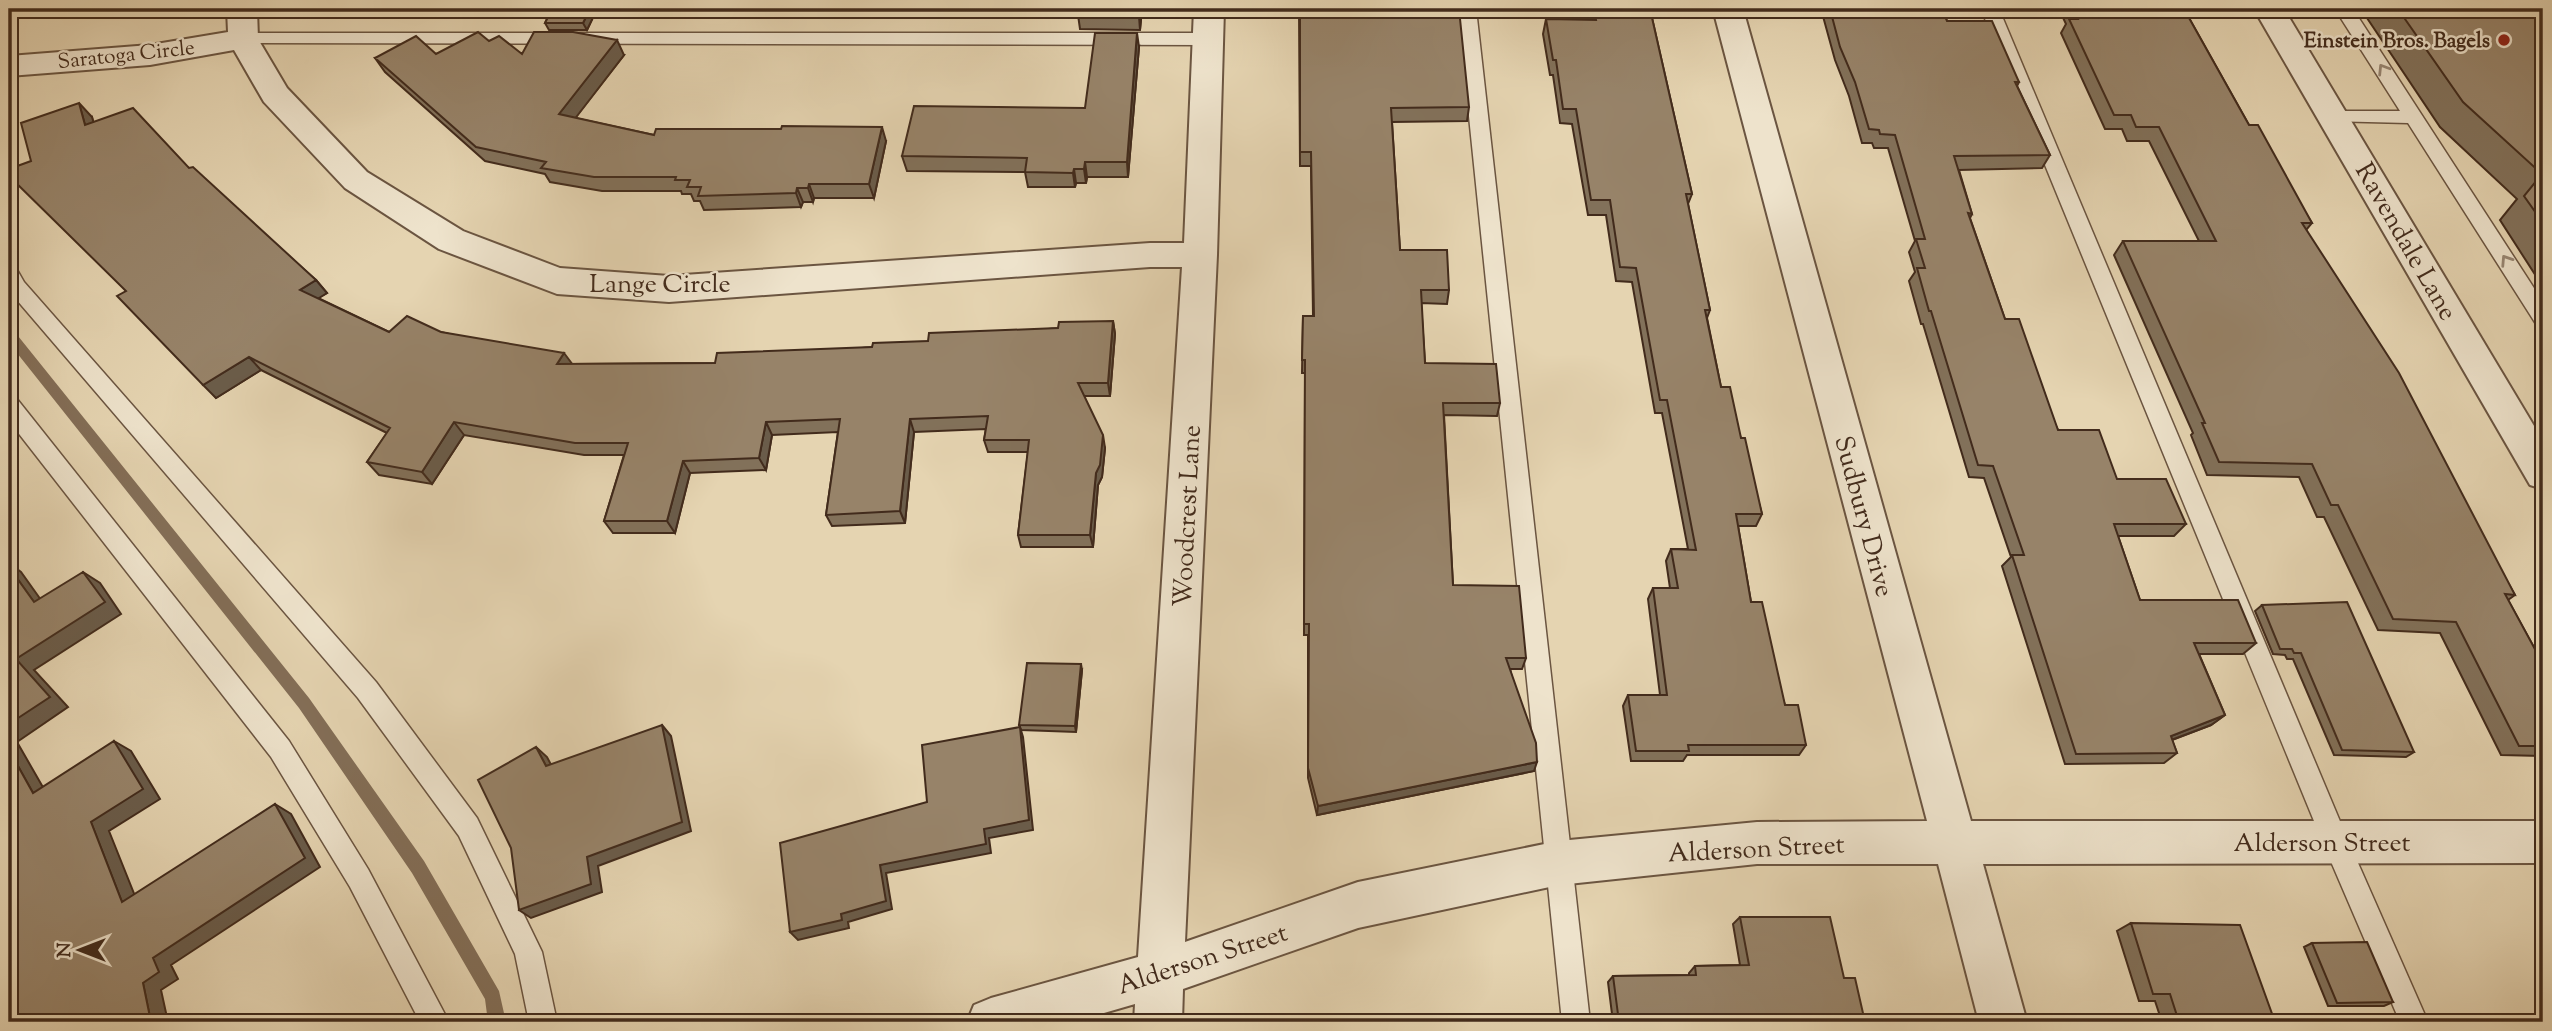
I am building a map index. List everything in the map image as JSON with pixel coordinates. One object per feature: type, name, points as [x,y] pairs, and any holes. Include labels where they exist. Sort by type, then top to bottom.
[{"type":"street","name":"Sudbury Drive","points":[[1728,9],[2003,1022]]},
{"type":"street","name":"Ravendale Lane","points":[[2269,9],[2543,474]]},
{"type":"street","name":"Saratoga Circle","points":[[9,65],[150,55],[243,24]]},
{"type":"street","name":"Lange Circle","points":[[243,24],[275,94],[356,180],[451,240],[557,281],[669,289],[1150,255],[1200,255]]},
{"type":"street","name":"Woodcrest Lane","points":[[1158,1022],[1200,255],[1208,24]]},
{"type":"street","name":"Alderson Street","points":[[991,1022],[1160,974],[1358,905],[1559,863],[1757,844],[1952,841],[2543,842]]},
{"type":"lane","points":[[1467,9],[1576,1022]]},
{"type":"lane","points":[[1990,9],[2336,843],[2414,1022]]},
{"type":"lane","points":[[2344,9],[2543,318]]},
{"type":"lane","points":[[243,24],[1208,24]]},
{"type":"lane","points":[[2334,117],[2412,117]]},
{"type":"lane","points":[[9,273],[17,287],[367,690],[468,827],[528,952],[544,1022]]},
{"type":"lane","points":[[9,405],[280,749],[359,878],[435,1022]]},
{"type":"building","points":[[552,9],[590,9],[583,23],[545,23]]},
{"type":"building","points":[[1079,9],[1139,9],[1139,16],[1078,15]]},
{"type":"building","points":[[1300,9],[1459,9],[1469,107],[1391,108],[1400,250],[1447,250],[1449,290],[1421,290],[1425,363],[1496,364],[1500,403],[1443,403],[1453,585],[1519,586],[1526,658],[1506,658],[1536,743],[1537,762],[1318,806],[1308,768],[1309,624],[1304,624],[1303,316],[1314,316],[1311,152],[1300,152]]},
{"type":"building","points":[[1594,9],[1650,9],[1692,194],[1686,194],[1710,310],[1705,310],[1721,387],[1730,387],[1762,514],[1736,514],[1751,602],[1762,602],[1785,705],[1798,705],[1806,745],[1688,745],[1689,751],[1636,751],[1628,695],[1667,695],[1653,588],[1678,588],[1671,549],[1696,550],[1667,400],[1660,400],[1636,268],[1620,267],[1610,200],[1591,200],[1576,109],[1563,109],[1556,60],[1553,60],[1546,19],[1596,20]]},
{"type":"building","points":[[1830,9],[1942,9],[1947,21],[1992,21],[2019,82],[2015,82],[2050,155],[1954,156],[1972,214],[1968,213],[2005,319],[2019,319],[2058,430],[2099,430],[2117,479],[2166,479],[2186,524],[2114,524],[2140,600],[2238,600],[2256,643],[2194,643],[2225,715],[2171,736],[2177,753],[2076,754],[2012,555],[2024,555],[1993,466],[1978,465],[1929,311],[1917,268],[1925,268],[1916,239],[1925,239],[1895,135],[1880,134],[1879,130],[1869,129],[1855,82],[1840,47]]},
{"type":"building","points":[[2074,9],[2184,9],[2249,125],[2258,125],[2312,223],[2302,223],[2399,373],[2515,595],[2505,594],[2543,664],[2543,746],[2519,746],[2456,622],[2393,619],[2338,505],[2331,505],[2312,464],[2219,462],[2202,423],[2205,423],[2123,241],[2216,241],[2159,127],[2136,127],[2131,115],[2114,115],[2069,19],[2078,19]]},
{"type":"building","points":[[2398,9],[2539,9],[2543,15],[2543,223],[2524,196],[2542,174],[2463,102]]},
{"type":"building","points":[[478,32],[489,41],[499,36],[522,54],[534,32],[573,32],[617,40],[559,114],[654,135],[656,129],[882,127],[869,184],[809,184],[808,188],[797,188],[796,193],[698,196],[701,187],[687,187],[690,180],[675,180],[676,177],[594,177],[541,168],[546,162],[476,147],[375,58],[416,36],[436,54]]},
{"type":"building","points":[[1095,33],[1137,33],[1127,162],[1085,162],[1084,169],[1074,169],[1073,173],[1025,172],[1027,158],[902,156],[914,106],[1085,108]]},
{"type":"building","points":[[79,103],[85,125],[133,108],[189,168],[193,167],[316,280],[300,290],[389,332],[407,316],[441,332],[564,353],[557,364],[715,363],[717,353],[872,347],[873,343],[928,341],[929,333],[1058,328],[1059,322],[1113,321],[1108,383],[1078,383],[1103,435],[1090,535],[1018,535],[1029,440],[984,440],[988,416],[910,419],[900,511],[826,515],[840,419],[766,422],[759,458],[683,461],[667,521],[604,521],[628,443],[575,443],[454,422],[422,472],[367,462],[390,428],[249,357],[203,385],[117,296],[126,291],[9,176],[9,169],[31,161],[21,123]]},
{"type":"building","points":[[9,567],[34,602],[83,572],[105,602],[16,659],[50,697],[9,724]]},
{"type":"building","points":[[2347,602],[2414,752],[2342,750],[2301,653],[2294,653],[2292,649],[2280,649],[2262,605]]},
{"type":"building","points":[[1027,663],[1081,664],[1075,726],[1019,725]]},
{"type":"building","points":[[662,725],[682,822],[587,857],[591,884],[519,910],[511,848],[478,780],[536,747],[546,766]]},
{"type":"building","points":[[1020,727],[1029,820],[984,829],[986,844],[880,865],[886,901],[841,914],[842,920],[790,932],[780,843],[927,802],[922,745]]},
{"type":"building","points":[[114,741],[143,789],[91,822],[122,902],[275,804],[305,858],[153,958],[159,972],[143,983],[151,1022],[9,1022],[9,750],[33,793]]},
{"type":"building","points":[[1740,917],[1830,917],[1844,978],[1855,978],[1865,1022],[1619,1022],[1613,976],[1696,975],[1695,966],[1749,965]]},
{"type":"building","points":[[2131,923],[2240,925],[2275,1022],[2179,1022],[2170,994],[2153,994]]},
{"type":"building","points":[[2367,942],[2393,1002],[2337,1003],[2312,943]]},
{"type":"waterway","points":[[9,334],[304,703],[418,867],[493,997],[497,1022]]},
{"type":"place","name":"Einstein Bros. Bagels","points":[[2504,40]]}]
